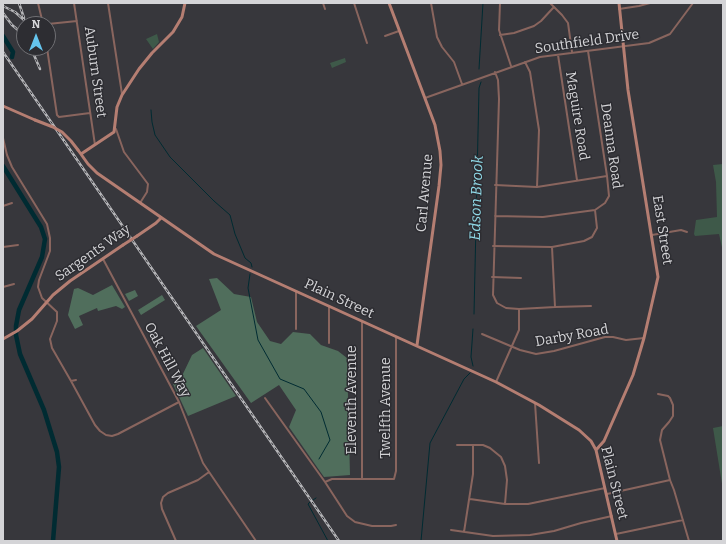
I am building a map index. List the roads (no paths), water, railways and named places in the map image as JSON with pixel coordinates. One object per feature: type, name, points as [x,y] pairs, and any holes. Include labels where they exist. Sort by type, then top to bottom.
[{"type":"street","points":[[38,3],[41,16]]},
{"type":"street","name":"Auburn Street","points":[[74,3],[95,145]]},
{"type":"street","points":[[108,3],[122,95]]},
{"type":"street","points":[[140,203],[147,192],[148,184],[124,152],[116,129],[117,107],[122,95],[139,69],[152,53],[173,32],[182,17],[185,3]]},
{"type":"street","points":[[323,3],[325,9]]},
{"type":"street","points":[[354,3],[367,43]]},
{"type":"street","name":"Carl Avenue","points":[[389,3],[440,143],[441,164],[416,345]]},
{"type":"street","points":[[431,3],[437,37],[442,47],[454,62],[462,84]]},
{"type":"street","points":[[500,3],[499,30],[511,66]]},
{"type":"street","points":[[550,3],[568,23],[572,52]]},
{"type":"street","name":"East Street","points":[[596,450],[604,442],[633,375],[644,338],[658,277],[628,90],[619,3]]},
{"type":"street","points":[[619,9],[650,3]]},
{"type":"street","name":"Southfield Drive","points":[[424,99],[511,66],[540,57],[649,43],[670,34],[693,3]]},
{"type":"street","points":[[500,34],[514,33],[534,26],[554,8]]},
{"type":"street","points":[[56,23],[77,21]]},
{"type":"street","points":[[385,36],[399,31]]},
{"type":"street","name":"Deanna Road","points":[[588,51],[609,196],[605,203],[595,210]]},
{"type":"street","name":"Maguire Road","points":[[558,54],[577,180]]},
{"type":"street","points":[[48,56],[56,115],[59,117],[90,113]]},
{"type":"street","points":[[525,62],[530,72],[539,130],[537,187]]},
{"type":"street","points":[[495,72],[498,80],[499,99],[492,295],[497,303],[506,308],[519,309],[591,306]]},
{"type":"street","name":"Plain Street","points":[[3,106],[62,132],[96,172],[214,254],[496,382],[579,430],[591,441],[596,450],[617,541]]},
{"type":"street","points":[[81,154],[112,135],[116,129]]},
{"type":"street","points":[[3,138],[7,155],[12,167],[47,224],[50,238],[50,251],[38,284],[42,298],[57,312],[58,317],[51,334],[50,344],[95,425],[106,435],[112,436],[179,402]]},
{"type":"street","points":[[495,185],[537,187],[607,176]]},
{"type":"street","points":[[3,206],[12,203]]},
{"type":"street","points":[[493,246],[552,247],[584,241],[592,237],[597,228],[595,210],[542,217],[495,216]]},
{"type":"street","name":"Sargents Way","points":[[3,339],[38,314],[47,302],[70,281],[156,223],[161,218]]},
{"type":"street","points":[[652,235],[681,230],[687,232]]},
{"type":"street","points":[[3,247],[18,244]]},
{"type":"street","points":[[552,247],[555,307]]},
{"type":"street","name":"Oak Hill Way","points":[[103,259],[179,402],[209,472],[256,541]]},
{"type":"street","points":[[492,277],[522,278]]},
{"type":"street","points":[[3,287],[14,284]]},
{"type":"street","points":[[296,291],[296,329]]},
{"type":"street","points":[[329,306],[329,343]]},
{"type":"street","points":[[496,382],[520,327],[519,309]]},
{"type":"street","name":"Eleventh Avenue","points":[[362,321],[362,479]]},
{"type":"street","name":"Darby Road","points":[[482,334],[525,352],[541,354],[604,337],[613,337],[626,340],[644,338]]},
{"type":"street","name":"Twelfth Avenue","points":[[362,479],[394,479],[396,472],[396,337]]},
{"type":"street","points":[[71,381],[76,380]]},
{"type":"street","points":[[658,394],[668,396],[673,405],[673,416],[662,430],[660,440],[670,480],[689,541]]},
{"type":"street","points":[[265,398],[347,516],[355,522],[372,526],[396,525]]},
{"type":"street","points":[[534,403],[540,463]]},
{"type":"street","points":[[457,445],[483,445],[497,452],[504,462],[507,487],[505,504]]},
{"type":"street","points":[[464,532],[473,474],[473,445]]},
{"type":"street","points":[[176,541],[162,509],[161,503],[163,497],[168,493],[198,480],[209,472]]},
{"type":"street","points":[[324,482],[332,479],[362,479]]},
{"type":"street","points":[[607,494],[670,480]]},
{"type":"street","points":[[470,499],[505,504],[532,504],[606,488]]},
{"type":"street","points":[[450,530],[500,536],[530,535],[554,531],[581,522],[612,516]]},
{"type":"street","points":[[616,534],[683,520]]},
{"type":"waterway","name":"Edson Brook","points":[[479,69],[483,3]]},
{"type":"waterway","points":[[3,36],[13,52],[12,57]]},
{"type":"waterway","name":"Edson Brook","points":[[474,314],[479,88],[481,82]]},
{"type":"waterway","points":[[151,110],[155,135],[170,157],[230,215],[235,234],[245,258],[251,263],[252,267]]},
{"type":"waterway","points":[[3,166],[41,227],[45,239],[42,257],[19,310],[16,335],[20,354],[44,410],[57,452],[59,467],[53,541]]},
{"type":"waterway","points":[[250,274],[248,288],[258,340],[280,379],[304,389],[321,412],[330,440],[319,459]]},
{"type":"waterway","name":"Edson Brook","points":[[473,329],[471,357],[473,366]]},
{"type":"waterway","name":"Edson Brook","points":[[421,541],[430,443],[464,379],[470,373]]},
{"type":"waterway","points":[[310,502],[308,504],[328,541]]},
{"type":"railway","points":[[19,3],[23,16]]},
{"type":"railway","points":[[3,6],[20,16]]},
{"type":"railway","points":[[3,13],[16,28]]},
{"type":"railway","points":[[3,52],[339,541]]},
{"type":"railway","points":[[34,56],[40,69]]}]
